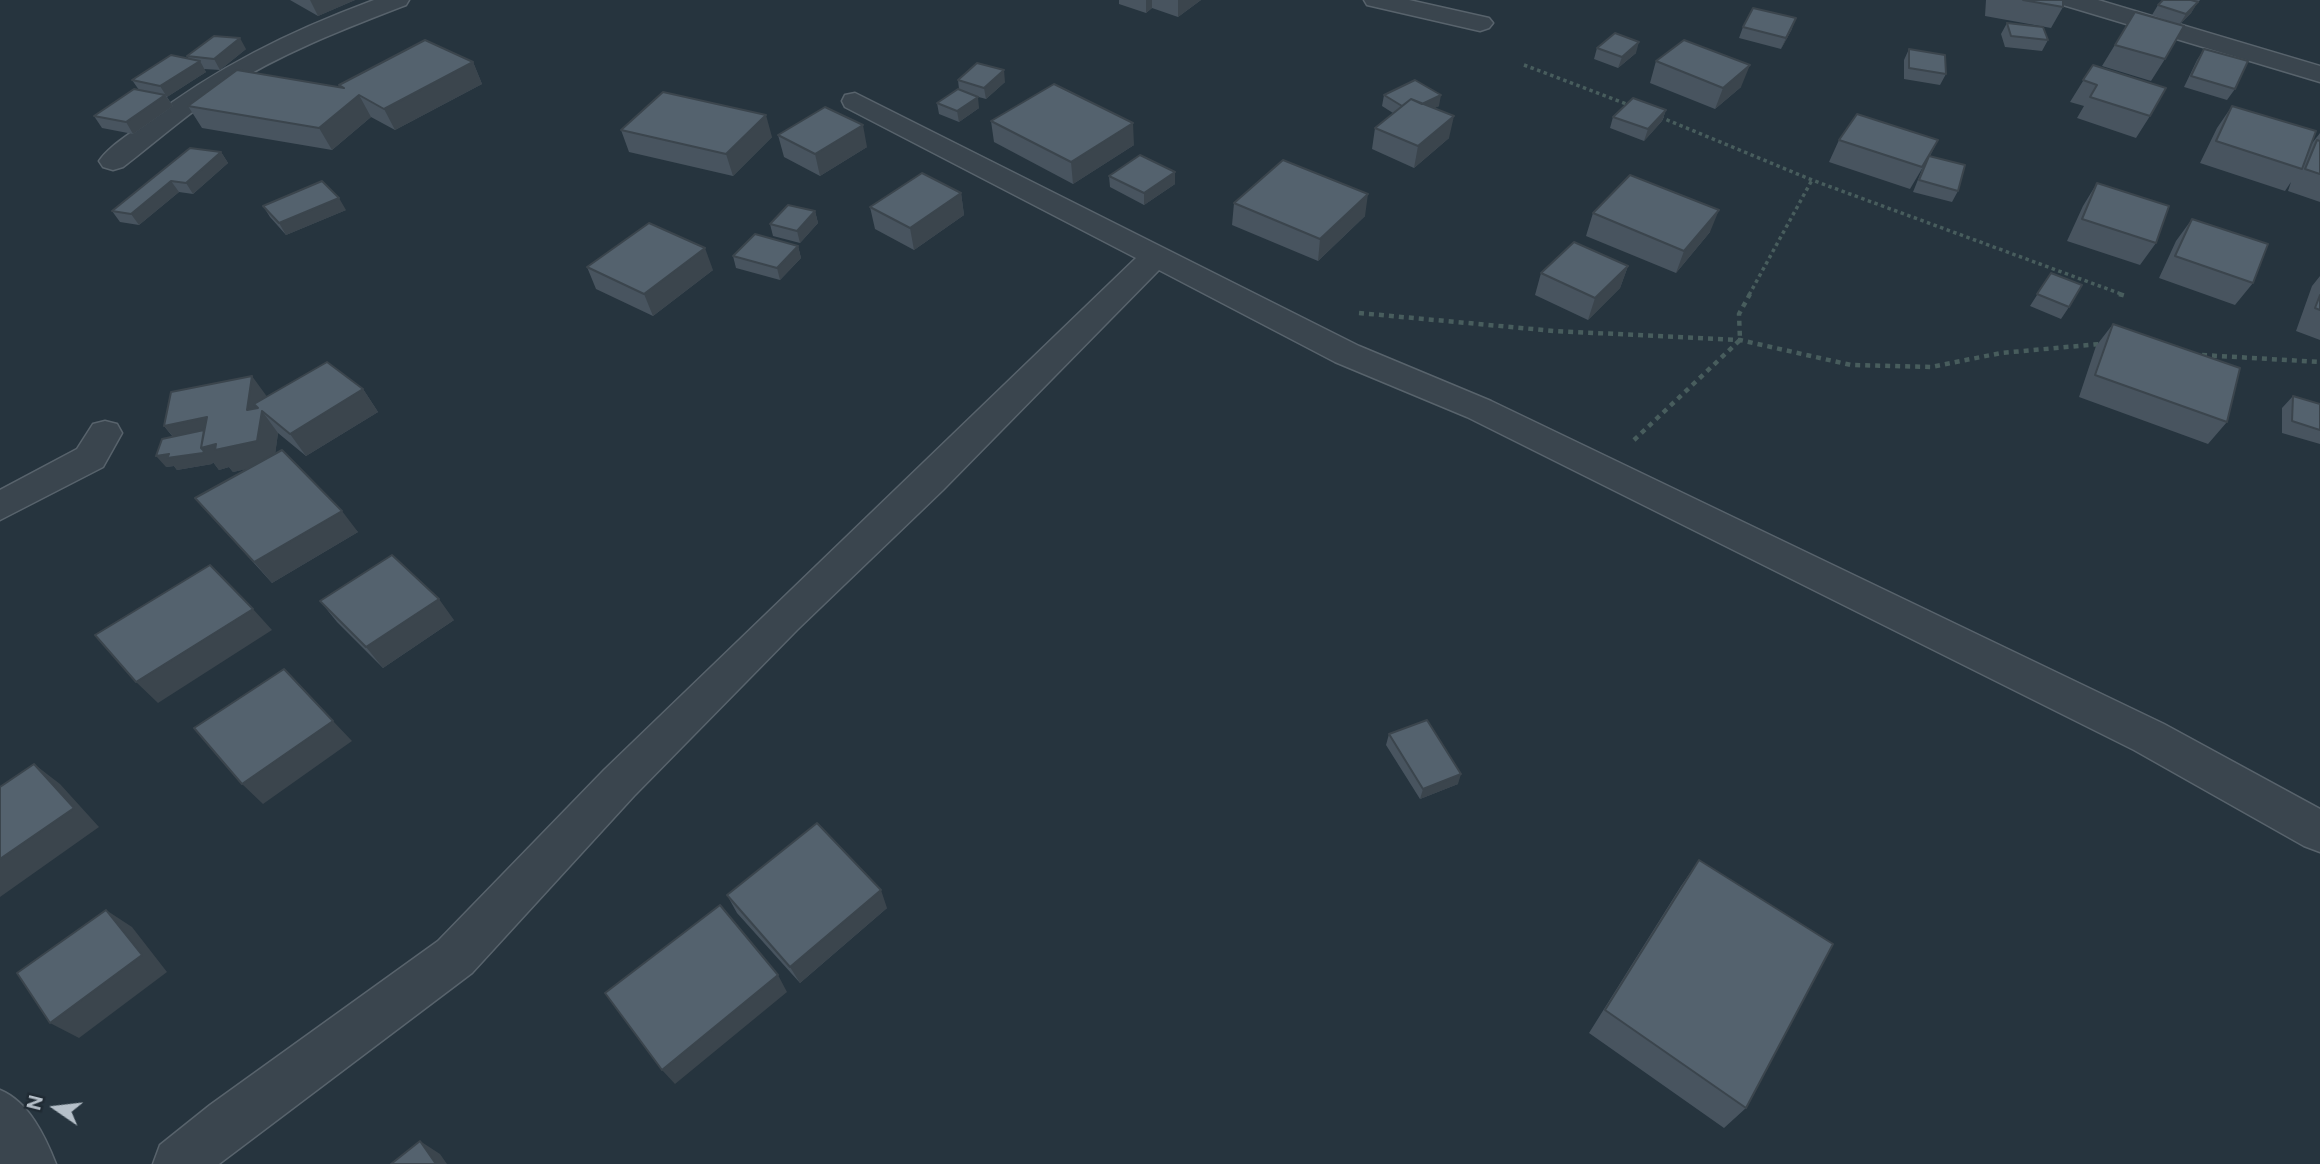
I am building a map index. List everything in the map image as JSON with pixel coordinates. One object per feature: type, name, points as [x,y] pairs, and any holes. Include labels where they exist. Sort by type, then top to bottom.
[{"type":"street","points":[[113,161],[216,84],[267,54],[322,28],[397,0]]},
{"type":"street","points":[[1376,0],[1480,23]]},
{"type":"street","points":[[2072,0],[2320,74]]},
{"type":"street","points":[[855,101],[1348,354],[1479,409],[2149,737],[2320,832]]},
{"type":"street","points":[[179,1164],[228,1123],[455,957],[620,783],[783,619],[930,481],[1156,256]]},
{"type":"street","points":[[0,506],[90,458],[105,433]]},
{"type":"street","points":[[0,1116],[30,1164]]},
{"type":"path","points":[[1524,65],[1632,106]]},
{"type":"path","points":[[1658,116],[1812,180],[2126,296]]},
{"type":"path","points":[[1603,470],[1740,340],[1739,314],[1812,180]]},
{"type":"path","points":[[1351,312],[1554,331],[1740,340],[1851,365],[1931,367],[2001,353],[2113,343]]},
{"type":"path","points":[[2199,355],[2249,361],[2320,362]]},
{"type":"building","points":[[2023,0],[2063,0],[2063,7]]},
{"type":"building","points":[[2163,0],[2198,2],[2186,14],[2158,5]]},
{"type":"building","points":[[1753,8],[1796,18],[1786,38],[1743,27]]},
{"type":"building","points":[[2135,12],[2184,26],[2165,59],[2115,45]]},
{"type":"building","points":[[2007,23],[2043,27],[2048,40],[2011,36]]},
{"type":"building","points":[[1615,33],[1639,42],[1622,57],[1597,48]]},
{"type":"building","points":[[214,36],[240,38],[214,59],[187,56]]},
{"type":"building","points":[[425,40],[473,62],[384,109],[359,95],[319,128],[188,106],[237,70],[344,88],[339,85]]},
{"type":"building","points":[[1684,40],[1750,65],[1723,88],[1656,61]]},
{"type":"building","points":[[1909,49],[1945,55],[1946,74],[1909,68]]},
{"type":"building","points":[[2204,49],[2248,61],[2235,89],[2191,76]]},
{"type":"building","points":[[171,55],[200,61],[160,86],[132,80]]},
{"type":"building","points":[[977,63],[1004,70],[984,88],[958,80]]},
{"type":"building","points":[[2093,65],[2166,88],[2150,116],[2090,97],[2097,85],[2083,80]]},
{"type":"building","points":[[1415,80],[1441,95],[1422,104],[1411,99],[1402,106],[1384,95]]},
{"type":"building","points":[[1054,84],[1133,123],[1071,162],[991,121]]},
{"type":"building","points":[[134,89],[165,95],[126,122],[94,116]]},
{"type":"building","points":[[958,89],[978,97],[957,111],[937,103]]},
{"type":"building","points":[[663,92],[766,115],[726,154],[621,130]]},
{"type":"building","points":[[1633,98],[1666,110],[1648,129],[1613,117]]},
{"type":"building","points":[[1411,99],[1454,116],[1418,146],[1375,128]]},
{"type":"building","points":[[2232,106],[2316,131],[2302,169],[2216,141]]},
{"type":"building","points":[[825,107],[863,125],[815,154],[778,135]]},
{"type":"building","points":[[1857,114],[1938,140],[1922,167],[1839,140]]},
{"type":"building","points":[[2317,140],[2320,141],[2320,174],[2305,169]]},
{"type":"building","points":[[190,148],[221,152],[186,183],[171,181],[131,214],[112,211]]},
{"type":"building","points":[[1140,155],[1175,172],[1144,193],[1109,176]]},
{"type":"building","points":[[1929,156],[1965,165],[1958,191],[1919,180]]},
{"type":"building","points":[[1283,160],[1368,194],[1320,239],[1234,203]]},
{"type":"building","points":[[922,173],[961,193],[910,228],[870,207]]},
{"type":"building","points":[[1630,175],[1719,210],[1684,251],[1593,213]]},
{"type":"building","points":[[322,181],[339,198],[279,223],[263,206]]},
{"type":"building","points":[[2097,183],[2169,206],[2156,243],[2082,219]]},
{"type":"building","points":[[788,205],[815,211],[797,231],[770,224]]},
{"type":"building","points":[[2192,219],[2268,244],[2253,283],[2175,256]]},
{"type":"building","points":[[649,223],[705,248],[644,294],[587,267]]},
{"type":"building","points":[[755,234],[798,246],[777,268],[733,256]]},
{"type":"building","points":[[1574,242],[1628,266],[1595,298],[1541,273]]},
{"type":"building","points":[[2051,273],[2082,285],[2069,307],[2037,294]]},
{"type":"building","points":[[2320,295],[2320,310],[2315,308]]},
{"type":"building","points":[[2113,324],[2240,368],[2227,422],[2095,375]]},
{"type":"building","points":[[327,362],[363,389],[290,434],[262,411],[257,441],[215,450],[216,444],[201,448],[207,417],[164,426],[171,392],[252,376],[247,410],[258,408],[254,404]]},
{"type":"building","points":[[2293,396],[2320,404],[2320,430],[2292,421]]},
{"type":"building","points":[[204,430],[201,448],[203,453],[167,458],[169,454],[156,456],[162,439]]},
{"type":"building","points":[[282,450],[342,511],[254,562],[195,498]]},
{"type":"building","points":[[392,555],[439,599],[366,647],[320,601]]},
{"type":"building","points":[[210,565],[253,609],[136,682],[95,635]]},
{"type":"building","points":[[284,669],[333,721],[242,784],[194,728]]},
{"type":"building","points":[[1427,720],[1461,774],[1423,789],[1389,734]]},
{"type":"building","points":[[34,764],[74,808],[0,859],[0,787]]},
{"type":"building","points":[[817,823],[881,890],[790,967],[727,895]]},
{"type":"building","points":[[1699,860],[1833,944],[1746,1108],[1605,1010]]},
{"type":"building","points":[[720,905],[778,975],[662,1070],[605,993]]},
{"type":"building","points":[[106,910],[142,955],[50,1023],[17,973]]},
{"type":"building","points":[[420,1141],[436,1164],[391,1164]]}]
